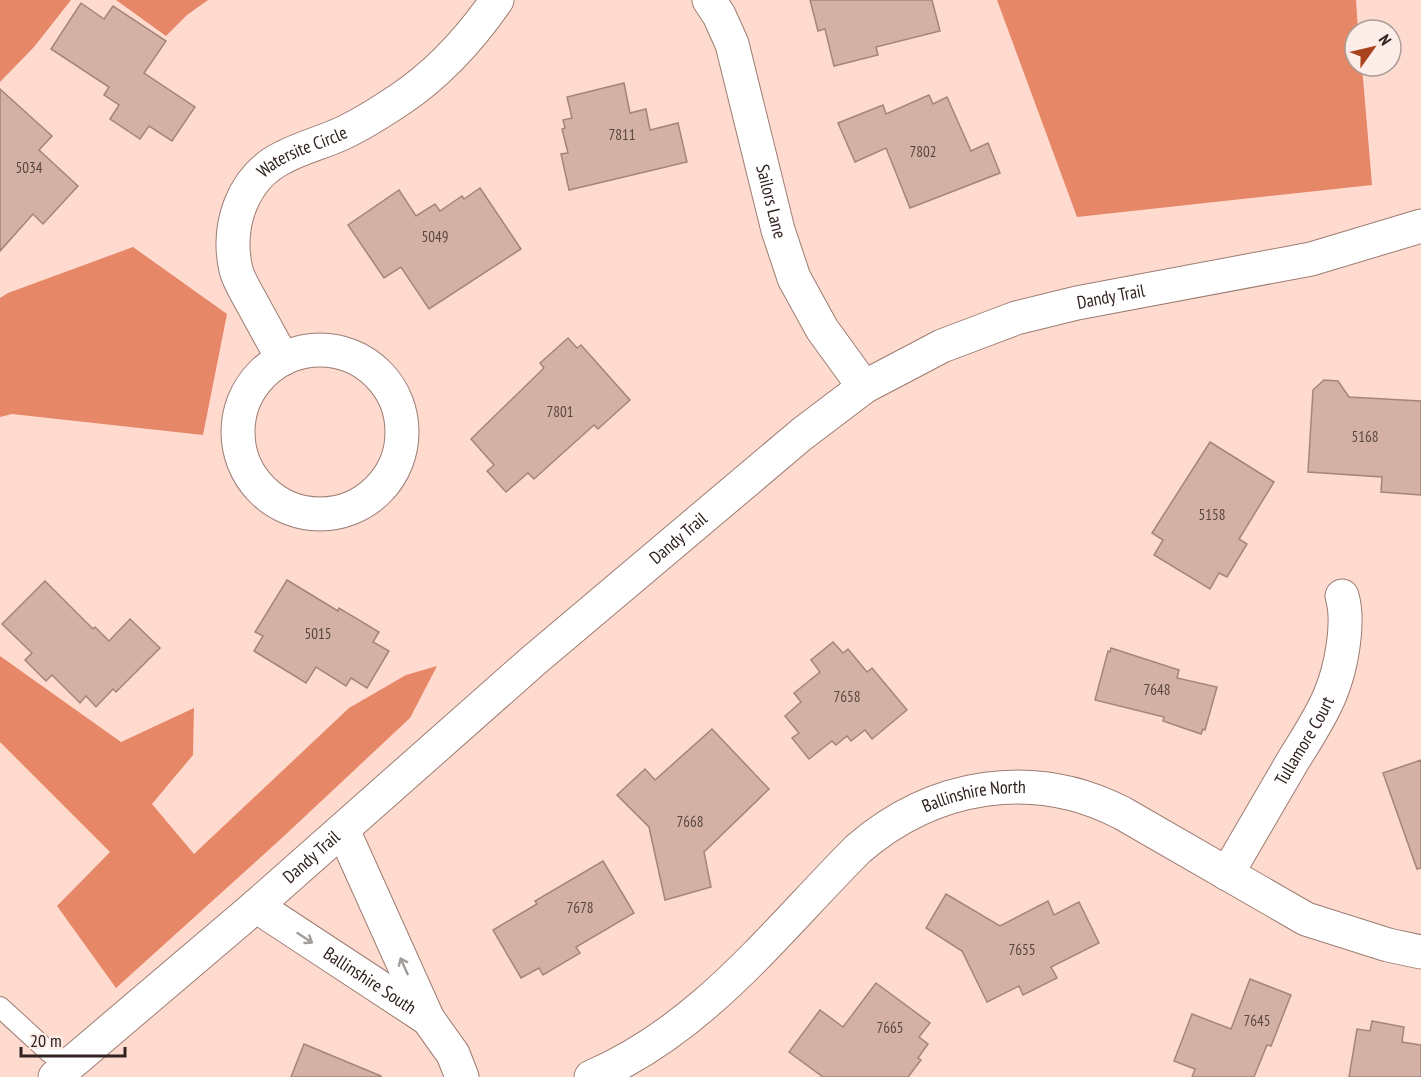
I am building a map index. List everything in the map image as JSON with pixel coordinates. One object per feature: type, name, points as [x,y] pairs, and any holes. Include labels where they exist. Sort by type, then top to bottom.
[{"type":"street","name":"Watersite Circle","points":[[283,359],[236,271],[233,237],[235,221],[239,206],[248,190],[258,177],[282,158],[343,133],[411,92],[460,48],[498,0]]},
{"type":"street","name":"Sailors Lane","points":[[709,0],[719,15],[732,44],[778,230],[794,278],[822,329],[864,387]]},
{"type":"street","name":"Dandy Trail","points":[[61,1072],[256,906],[551,646],[802,434],[864,387],[942,346],[1016,318],[1077,303],[1311,259],[1421,226]]},
{"type":"street","points":[[319,350],[344,354],[367,365],[392,393],[398,405],[403,430],[399,455],[389,478],[372,497],[362,504],[326,515],[300,512],[267,495],[251,475],[243,458],[239,439],[240,414],[254,384],[267,370],[283,359],[307,351],[319,350]]},
{"type":"street","name":"Tullamore Court","points":[[1227,874],[1316,724],[1331,694],[1338,672],[1345,618],[1342,596]]},
{"type":"street","name":"Ballinshire North","points":[[591,1077],[643,1051],[723,990],[870,838],[909,813],[952,796],[985,788],[1031,788],[1079,795],[1122,813],[1306,919],[1388,945],[1421,952]]},
{"type":"street","points":[[343,830],[428,1019]]},
{"type":"street","name":"Ballinshire South","points":[[256,906],[428,1019],[453,1054],[462,1077]]},
{"type":"lane","points":[[0,1007],[49,1052],[61,1072]]},
{"type":"shaded area","points":[[0,0],[71,0],[34,47],[0,82]]},
{"type":"shaded area","points":[[116,0],[208,0],[187,15],[166,36]]},
{"type":"shaded area","points":[[997,0],[1356,0],[1357,18],[1343,18],[1343,78],[1363,78],[1372,185],[1077,217]]},
{"type":"shaded area","points":[[133,247],[227,314],[203,435],[12,414],[0,417],[0,298],[8,293]]},
{"type":"shaded area","points":[[0,656],[121,742],[194,708],[193,755],[152,804],[194,854],[349,708],[406,675],[437,666],[410,718],[116,988],[57,906],[110,852],[0,742]]},
{"type":"building","points":[[810,0],[932,0],[940,31],[876,47],[878,55],[834,66],[825,29],[818,31]]},
{"type":"building","points":[[81,3],[104,19],[113,6],[166,41],[144,73],[195,107],[172,141],[149,126],[140,139],[110,119],[119,105],[104,95],[109,87],[51,49]]},
{"type":"building","points":[[624,83],[630,113],[646,109],[650,130],[678,123],[687,162],[569,190],[561,154],[568,153],[562,129],[565,128],[563,120],[572,118],[567,97]]},
{"type":"building","points":[[0,89],[52,136],[39,150],[78,186],[43,224],[33,214],[0,251]]},
{"type":"building","points":[[929,95],[933,104],[947,97],[971,151],[988,143],[1000,173],[910,208],[886,148],[855,162],[838,123],[883,105],[886,114]]},
{"type":"building","points":[[480,188],[521,249],[429,309],[401,267],[384,278],[348,225],[399,190],[416,216],[435,204],[440,211],[462,196],[464,199]]},
{"type":"building","points":[[568,338],[577,348],[581,345],[630,400],[598,429],[594,425],[534,479],[528,473],[506,492],[487,471],[494,465],[471,439],[544,368],[540,363]]},
{"type":"building","points":[[1324,380],[1338,381],[1349,397],[1421,401],[1421,495],[1381,492],[1382,477],[1308,472],[1313,390]]},
{"type":"building","points":[[1210,442],[1274,482],[1239,539],[1247,544],[1227,577],[1219,573],[1210,589],[1154,555],[1163,540],[1152,533]]},
{"type":"building","points":[[287,580],[338,611],[339,608],[379,632],[373,642],[389,651],[367,688],[351,678],[346,686],[316,667],[306,683],[254,651],[263,636],[255,632]]},
{"type":"building","points":[[45,581],[93,629],[95,627],[109,641],[130,619],[160,648],[116,692],[113,689],[96,707],[86,696],[80,703],[52,675],[46,681],[25,660],[32,653],[2,624]]},
{"type":"building","points":[[833,642],[843,653],[848,649],[867,672],[872,668],[907,710],[872,739],[865,730],[851,741],[847,736],[836,745],[832,741],[809,759],[792,738],[799,733],[785,716],[801,702],[794,693],[820,672],[811,660]]},
{"type":"building","points":[[1111,648],[1179,670],[1177,678],[1217,687],[1205,730],[1203,729],[1201,734],[1163,721],[1164,717],[1095,700],[1108,651],[1110,652]]},
{"type":"building","points":[[712,729],[769,789],[704,852],[711,887],[665,900],[649,827],[617,795],[645,769],[655,780]]},
{"type":"building","points":[[1421,760],[1421,868],[1417,869],[1383,773]]},
{"type":"building","points":[[603,861],[634,913],[576,947],[580,953],[543,975],[539,968],[521,978],[493,930],[537,904],[535,901]]},
{"type":"building","points":[[946,894],[1000,926],[1048,901],[1054,915],[1079,902],[1099,943],[1051,967],[1057,978],[1023,995],[1019,986],[987,1002],[962,951],[926,928]]},
{"type":"building","points":[[1250,979],[1291,995],[1271,1046],[1267,1045],[1254,1077],[1192,1077],[1195,1069],[1174,1061],[1192,1014],[1231,1029]]},
{"type":"building","points":[[876,983],[930,1023],[919,1037],[928,1044],[918,1058],[921,1060],[908,1077],[823,1077],[789,1052],[820,1010],[843,1027]]},
{"type":"building","points":[[1372,1021],[1404,1027],[1402,1042],[1421,1045],[1421,1077],[1349,1077],[1357,1029],[1370,1031]]},
{"type":"building","points":[[304,1044],[381,1076],[381,1077],[291,1077]]}]
